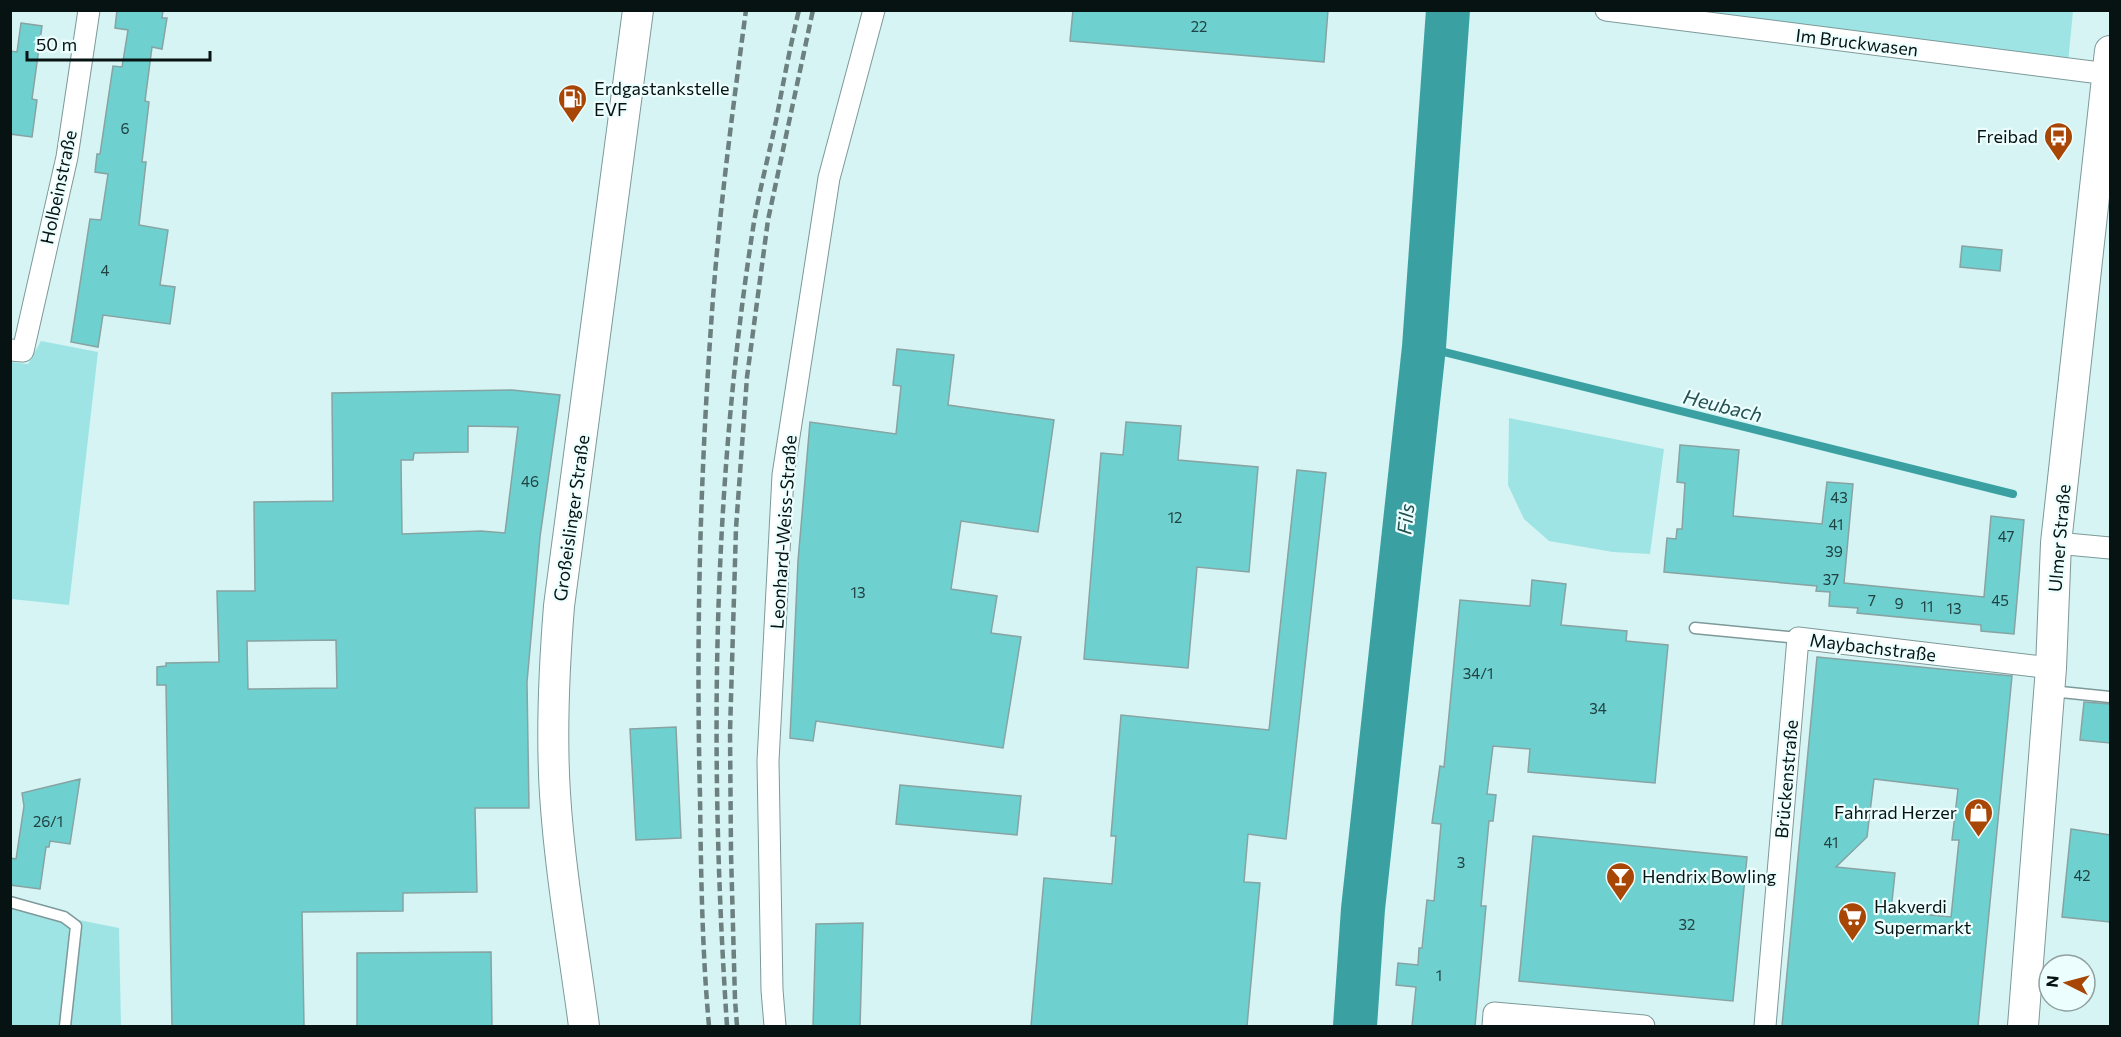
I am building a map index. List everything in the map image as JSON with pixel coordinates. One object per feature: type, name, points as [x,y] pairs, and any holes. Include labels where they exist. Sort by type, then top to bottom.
[{"type":"main road","name":"Großeislinger Straße","points":[[584,1026],[565,890],[555,796],[552,724],[554,669],[559,606],[638,10]]},
{"type":"main road","name":"Ulmer Straße","points":[[2023,1026],[2050,679],[2056,543],[2106,136],[2109,63]]},
{"type":"street","name":"Holbeinstraße","points":[[10,350],[22,351],[67,157],[89,10]]},
{"type":"street","name":"Leonhard-Weiss-Straße","points":[[775,1026],[772,990],[768,760],[783,475],[829,178],[874,10]]},
{"type":"street","name":"Im Bruckwasen","points":[[1606,10],[2109,63]]},
{"type":"street","points":[[2056,543],[2110,548]]},
{"type":"street","name":"Maybachstraße","points":[[1798,638],[2050,679]]},
{"type":"street","name":"Brückenstraße","points":[[1765,1026],[1798,638]]},
{"type":"street","points":[[1493,1020],[1644,1026]]},
{"type":"lane","name":"Maybachstraße","points":[[1695,628],[1798,638]]},
{"type":"lane","points":[[2050,679],[2110,697]]},
{"type":"lane","points":[[10,903],[64,917],[76,926],[65,1026]]},
{"type":"shaded area","points":[[1646,11],[2073,11],[2068,63]]},
{"type":"shaded area","points":[[41,341],[98,352],[69,605],[11,599],[11,362],[28,364]]},
{"type":"shaded area","points":[[1509,418],[1664,449],[1650,554],[1613,552],[1549,541],[1524,519],[1508,485]]},
{"type":"shaded area","points":[[10,903],[119,928],[121,1026],[11,1026]]},
{"type":"building","points":[[117,10],[163,10],[162,18],[167,18],[162,49],[152,47],[145,101],[149,102],[142,162],[146,162],[139,225],[168,230],[160,285],[175,287],[170,324],[103,315],[98,347],[71,342],[90,219],[101,220],[108,174],[95,172],[97,154],[100,154],[113,66],[122,67],[128,30],[115,28]]},
{"type":"building","points":[[1073,10],[1328,10],[1324,62],[1070,41]]},
{"type":"building","points":[[21,23],[42,26],[32,99],[37,100],[32,137],[10,134],[10,51],[17,52]]},
{"type":"building","points":[[1962,246],[2002,250],[2000,271],[1960,267]]},
{"type":"building","points":[[897,349],[954,355],[948,405],[1054,420],[1038,532],[961,521],[951,589],[997,596],[991,633],[1021,637],[1003,748],[816,721],[813,741],[790,738],[798,561],[810,422],[896,434],[901,386],[893,385]]},
{"type":"building","points":[[512,390],[560,395],[540,537],[527,682],[529,808],[475,808],[477,892],[403,893],[403,911],[302,912],[304,1026],[172,1026],[166,685],[157,685],[157,667],[166,666],[166,663],[219,662],[217,591],[255,591],[254,502],[333,501],[332,393]],"holes":[[[468,426],[518,427],[505,533],[481,531],[402,534],[401,460],[413,460],[414,453],[468,452]],[[336,640],[337,688],[248,689],[247,641]]]},
{"type":"building","points":[[1126,422],[1181,426],[1178,460],[1258,467],[1249,572],[1197,567],[1188,668],[1084,659],[1101,453],[1123,455]]},
{"type":"building","points":[[1680,445],[1739,450],[1733,516],[1822,524],[1827,482],[1853,484],[1844,583],[1984,597],[1991,516],[2024,520],[2014,634],[1981,631],[1981,625],[1857,613],[1858,608],[1829,606],[1830,592],[1816,591],[1817,586],[1664,572],[1667,538],[1676,539],[1677,529],[1682,529],[1685,483],[1677,482]]},
{"type":"building","points":[[1297,470],[1326,473],[1286,839],[1248,834],[1244,882],[1260,883],[1247,1026],[1031,1026],[1044,878],[1112,884],[1116,836],[1111,836],[1121,715],[1269,730]]},
{"type":"building","points":[[1532,580],[1566,584],[1561,625],[1627,631],[1626,641],[1668,645],[1655,783],[1528,772],[1530,749],[1493,746],[1487,794],[1496,795],[1493,821],[1489,821],[1481,906],[1486,906],[1475,1026],[1412,1026],[1416,987],[1396,985],[1398,963],[1418,965],[1427,900],[1434,901],[1441,824],[1432,823],[1440,766],[1444,767],[1460,600],[1530,606]]},
{"type":"building","points":[[1817,657],[2012,676],[1978,1026],[1782,1026]],"holes":[[[1874,779],[1958,789],[1952,840],[1959,840],[1951,917],[1891,911],[1895,873],[1836,867],[1867,837]]]},
{"type":"building","points":[[2084,702],[2110,704],[2110,743],[2080,740]]},
{"type":"building","points":[[676,727],[681,838],[636,840],[630,729]]},
{"type":"building","points":[[80,779],[70,844],[50,841],[49,847],[46,847],[40,889],[10,885],[10,858],[16,859],[24,806],[22,793]]},
{"type":"building","points":[[900,785],[1021,796],[1017,835],[896,824]]},
{"type":"building","points":[[2071,829],[2110,835],[2110,922],[2062,917]]},
{"type":"building","points":[[1533,836],[1747,857],[1733,1001],[1519,981]]},
{"type":"building","points":[[863,923],[860,1026],[813,1026],[816,924]]},
{"type":"building","points":[[491,952],[492,1026],[357,1026],[357,953]]},
{"type":"waterway","name":"Fils","points":[[1355,1026],[1363,909],[1424,347],[1448,10]]},
{"type":"waterway","name":"Heubach","points":[[1424,347],[2013,494]]},
{"type":"railway","points":[[709,1026],[702,911],[699,737],[702,502],[707,385],[717,247],[746,10]]},
{"type":"railway","points":[[727,1026],[718,825],[718,623],[722,523],[740,322],[754,222],[799,10]]},
{"type":"railway","points":[[737,1026],[731,853],[730,732],[736,528],[747,377],[768,220],[813,10]]},
{"type":"place","name":"Erdgastankstelle EVF","points":[[573,124]]},
{"type":"place","name":"Freibad","points":[[2059,162]]},
{"type":"place","name":"Fahrrad Herzer","points":[[1978,838]]},
{"type":"place","name":"Hendrix Bowling","points":[[1621,902]]},
{"type":"place","name":"Hakverdi Supermarkt","points":[[1853,942]]}]
